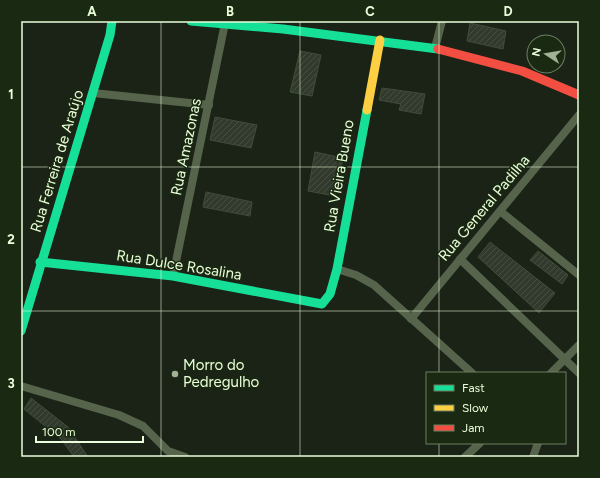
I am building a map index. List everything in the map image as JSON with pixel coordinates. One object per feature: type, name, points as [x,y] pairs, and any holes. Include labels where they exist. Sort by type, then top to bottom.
[{"type":"street","name":"Rua Ferreira de Araújo","points":[[21,331],[40,262],[93,93],[110,35],[112,21]]},
{"type":"street","points":[[191,21],[284,25],[435,48],[522,71],[579,94]]},
{"type":"street","points":[[435,48],[442,21]]},
{"type":"street","name":"Rua Amazonas","points":[[173,276],[209,105],[224,23]]},
{"type":"street","name":"Rua Vieira Bueno","points":[[312,302],[322,304],[325,302],[332,290],[380,40]]},
{"type":"street","points":[[93,93],[209,105]]},
{"type":"street","name":"Rua General Padilha","points":[[411,319],[500,210],[578,119]]},
{"type":"street","points":[[500,210],[579,275]]},
{"type":"street","points":[[460,259],[579,373]]},
{"type":"street","name":"Rua Dulce Rosalina","points":[[40,262],[173,276],[312,302]]},
{"type":"street","points":[[337,270],[356,275],[374,285],[471,372]]},
{"type":"street","points":[[552,372],[579,345]]},
{"type":"street","points":[[21,386],[119,415],[143,426],[168,451],[185,457]]},
{"type":"street","points":[[465,457],[479,444]]},
{"type":"street","points":[[533,457],[538,444]]},
{"type":"building","points":[[470,23],[506,31],[503,49],[467,41]]},
{"type":"building","points":[[300,51],[321,55],[312,96],[290,92]]},
{"type":"building","points":[[382,88],[425,94],[421,114],[399,110],[401,104],[379,100]]},
{"type":"building","points":[[215,117],[257,125],[251,148],[210,140]]},
{"type":"building","points":[[315,152],[343,158],[335,196],[308,191]]},
{"type":"building","points":[[206,192],[252,202],[250,216],[203,207]]},
{"type":"building","points":[[490,242],[555,293],[539,313],[478,257]]},
{"type":"building","points":[[538,251],[568,275],[562,284],[530,260]]},
{"type":"building","points":[[31,398],[68,427],[88,457],[74,457],[61,439],[24,409]]},
{"type":"traffic: fast","points":[[21,331],[110,35],[112,21]]},
{"type":"traffic: fast","points":[[191,21],[283,29],[438,49]]},
{"type":"traffic: fast","points":[[40,262],[173,276],[322,304],[330,294],[337,269],[367,110]]},
{"type":"traffic: slow","points":[[367,110],[380,40]]},
{"type":"traffic: jam","points":[[438,49],[522,71],[579,95]]},
{"type":"place","name":"Morro do Pedregulho","points":[[175,374]]}]
